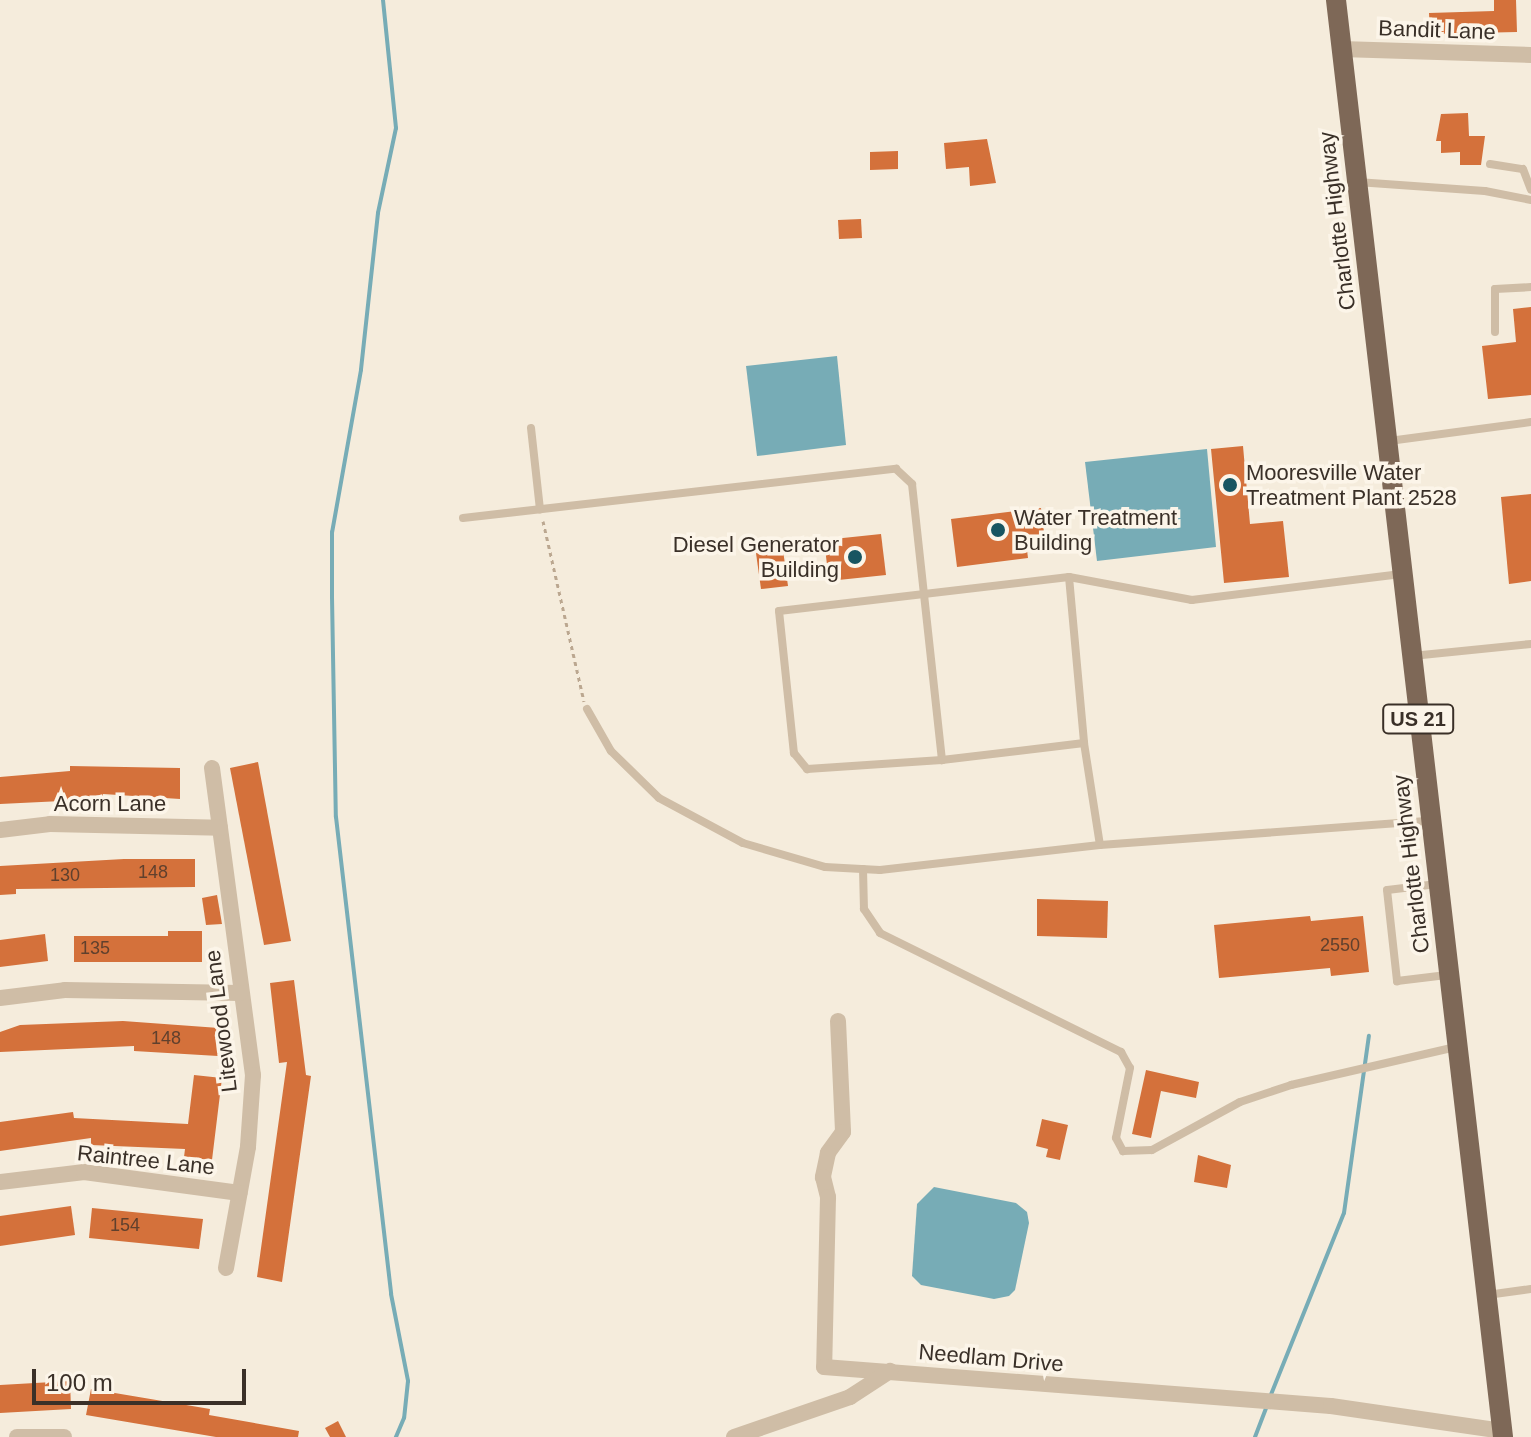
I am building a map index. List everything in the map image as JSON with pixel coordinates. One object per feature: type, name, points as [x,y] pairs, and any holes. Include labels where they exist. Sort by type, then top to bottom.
[{"type":"main road","name":"Charlotte Highway","points":[[1336,0],[1502,1434]]},
{"type":"street","name":"Bandit Lane","points":[[1341,49],[1531,55]]},
{"type":"street","name":"Litewood Lane","points":[[212,768],[253,1075],[240,1193],[226,1268]]},
{"type":"street","name":"Acorn Lane","points":[[0,830],[50,824],[220,828]]},
{"type":"street","points":[[0,998],[65,990],[240,993]]},
{"type":"street","name":"Needlam Drive","points":[[838,1021],[843,1132],[828,1153],[823,1177],[828,1197],[824,1367],[1331,1406],[1502,1434]]},
{"type":"street","name":"Raintree Lane","points":[[0,1182],[84,1172],[240,1193]]},
{"type":"street","points":[[734,1437],[850,1397],[890,1371]]},
{"type":"street","points":[[17,1437],[64,1437]]},
{"type":"lane","points":[[1490,164],[1523,169],[1531,190]]},
{"type":"lane","points":[[1356,182],[1485,191],[1531,200]]},
{"type":"lane","points":[[1495,332],[1495,289],[1531,287]]},
{"type":"lane","points":[[1386,441],[1531,422]]},
{"type":"lane","points":[[531,428],[540,510]]},
{"type":"lane","points":[[463,518],[896,469],[912,484],[942,760]]},
{"type":"lane","points":[[1084,743],[942,760],[807,769],[794,753],[779,611],[1069,577],[1192,600],[1401,574]]},
{"type":"lane","points":[[1069,577],[1084,743],[1100,845]]},
{"type":"lane","points":[[1411,656],[1531,644]]},
{"type":"lane","points":[[587,709],[611,751],[659,798],[743,843],[825,867],[863,869],[1100,845],[1430,821]]},
{"type":"lane","points":[[863,869],[864,909],[880,933],[1121,1052],[1130,1068],[1116,1138],[1123,1151],[1152,1150],[1240,1102],[1291,1085],[1456,1047]]},
{"type":"lane","points":[[1437,884],[1387,890],[1397,981],[1448,975]]},
{"type":"lane","points":[[1486,1295],[1531,1289]]},
{"type":"path","points":[[540,510],[587,709]]},
{"type":"water","points":[[837,356],[846,445],[757,456],[746,366]]},
{"type":"water","points":[[1207,449],[1216,547],[1097,561],[1085,462]]},
{"type":"water","points":[[934,1187],[1016,1203],[1027,1212],[1029,1223],[1015,1290],[1009,1296],[994,1299],[921,1285],[912,1276],[917,1204]]},
{"type":"building","points":[[1494,0],[1516,0],[1517,32],[1430,34],[1429,13],[1494,11]]},
{"type":"building","points":[[1468,113],[1469,136],[1485,136],[1481,165],[1460,165],[1460,152],[1441,153],[1441,141],[1436,141],[1441,114]]},
{"type":"building","points":[[987,139],[996,183],[970,186],[969,167],[946,169],[944,143]]},
{"type":"building","points":[[898,151],[898,169],[870,170],[870,152]]},
{"type":"building","points":[[861,219],[862,238],[839,239],[838,220]]},
{"type":"building","points":[[1531,307],[1531,395],[1488,399],[1482,346],[1516,342],[1513,309]]},
{"type":"building","name":"Mooresville Water Treatment Plant 2528","points":[[1243,446],[1250,524],[1283,521],[1289,577],[1224,583],[1211,449]]},
{"type":"building","points":[[1531,494],[1531,581],[1509,584],[1501,497]]},
{"type":"building","name":"Water Treatment Building","points":[[1041,508],[1045,540],[1026,542],[1028,558],[957,567],[951,519]]},
{"type":"building","name":"Diesel Generator Building","points":[[881,534],[886,575],[829,581],[824,540]]},
{"type":"building","points":[[782,543],[788,586],[761,589],[755,546]]},
{"type":"building","points":[[258,762],[291,941],[264,945],[230,768]]},
{"type":"building","points":[[70,766],[180,768],[180,799],[103,794],[103,799],[0,804],[0,777],[70,771]]},
{"type":"building","points":[[124,859],[195,859],[195,887],[16,889],[16,894],[0,895],[0,866]]},
{"type":"building","points":[[217,895],[222,924],[206,925],[202,898]]},
{"type":"building","points":[[1037,899],[1108,901],[1107,938],[1037,936]]},
{"type":"building","points":[[1310,916],[1311,921],[1363,916],[1369,972],[1331,976],[1330,968],[1219,978],[1214,925]]},
{"type":"building","points":[[168,931],[202,931],[202,962],[74,962],[74,936],[168,936]]},
{"type":"building","points":[[45,934],[48,961],[0,967],[0,940]]},
{"type":"building","points":[[294,980],[306,1075],[311,1076],[282,1282],[257,1277],[287,1062],[279,1063],[270,983]]},
{"type":"building","points":[[123,1021],[219,1028],[218,1056],[134,1051],[134,1046],[0,1052],[0,1032],[20,1025]]},
{"type":"building","points":[[1146,1070],[1199,1082],[1196,1098],[1161,1091],[1151,1138],[1132,1134]]},
{"type":"building","points":[[194,1075],[222,1078],[212,1160],[184,1157],[185,1149],[91,1145],[91,1138],[0,1151],[0,1122],[73,1112],[74,1118],[188,1124]]},
{"type":"building","points":[[1042,1119],[1068,1125],[1060,1160],[1046,1157],[1048,1149],[1036,1146]]},
{"type":"building","points":[[1198,1155],[1231,1165],[1227,1188],[1194,1182]]},
{"type":"building","points":[[71,1206],[75,1235],[0,1246],[0,1216]]},
{"type":"building","points":[[92,1208],[203,1219],[199,1249],[89,1238]]},
{"type":"building","points":[[70,1381],[71,1409],[0,1413],[0,1385]]},
{"type":"building","points":[[91,1389],[210,1409],[209,1415],[299,1431],[298,1437],[216,1437],[86,1415]]},
{"type":"building","points":[[338,1421],[346,1437],[330,1437],[325,1428]]},
{"type":"waterway","points":[[383,0],[396,128],[378,213],[361,370],[332,532],[332,597],[336,817],[391,1294],[408,1381],[404,1418],[396,1437]]},
{"type":"waterway","points":[[1270,1397],[1344,1213],[1369,1036]]},
{"type":"waterway","points":[[1255,1437],[1267,1405]]},
{"type":"place","name":"Mooresville Water Treatment Plant 2528","points":[[1230,485]]},
{"type":"place","name":"Water Treatment Building","points":[[998,530]]},
{"type":"place","name":"Diesel Generator Building","points":[[855,557]]}]
